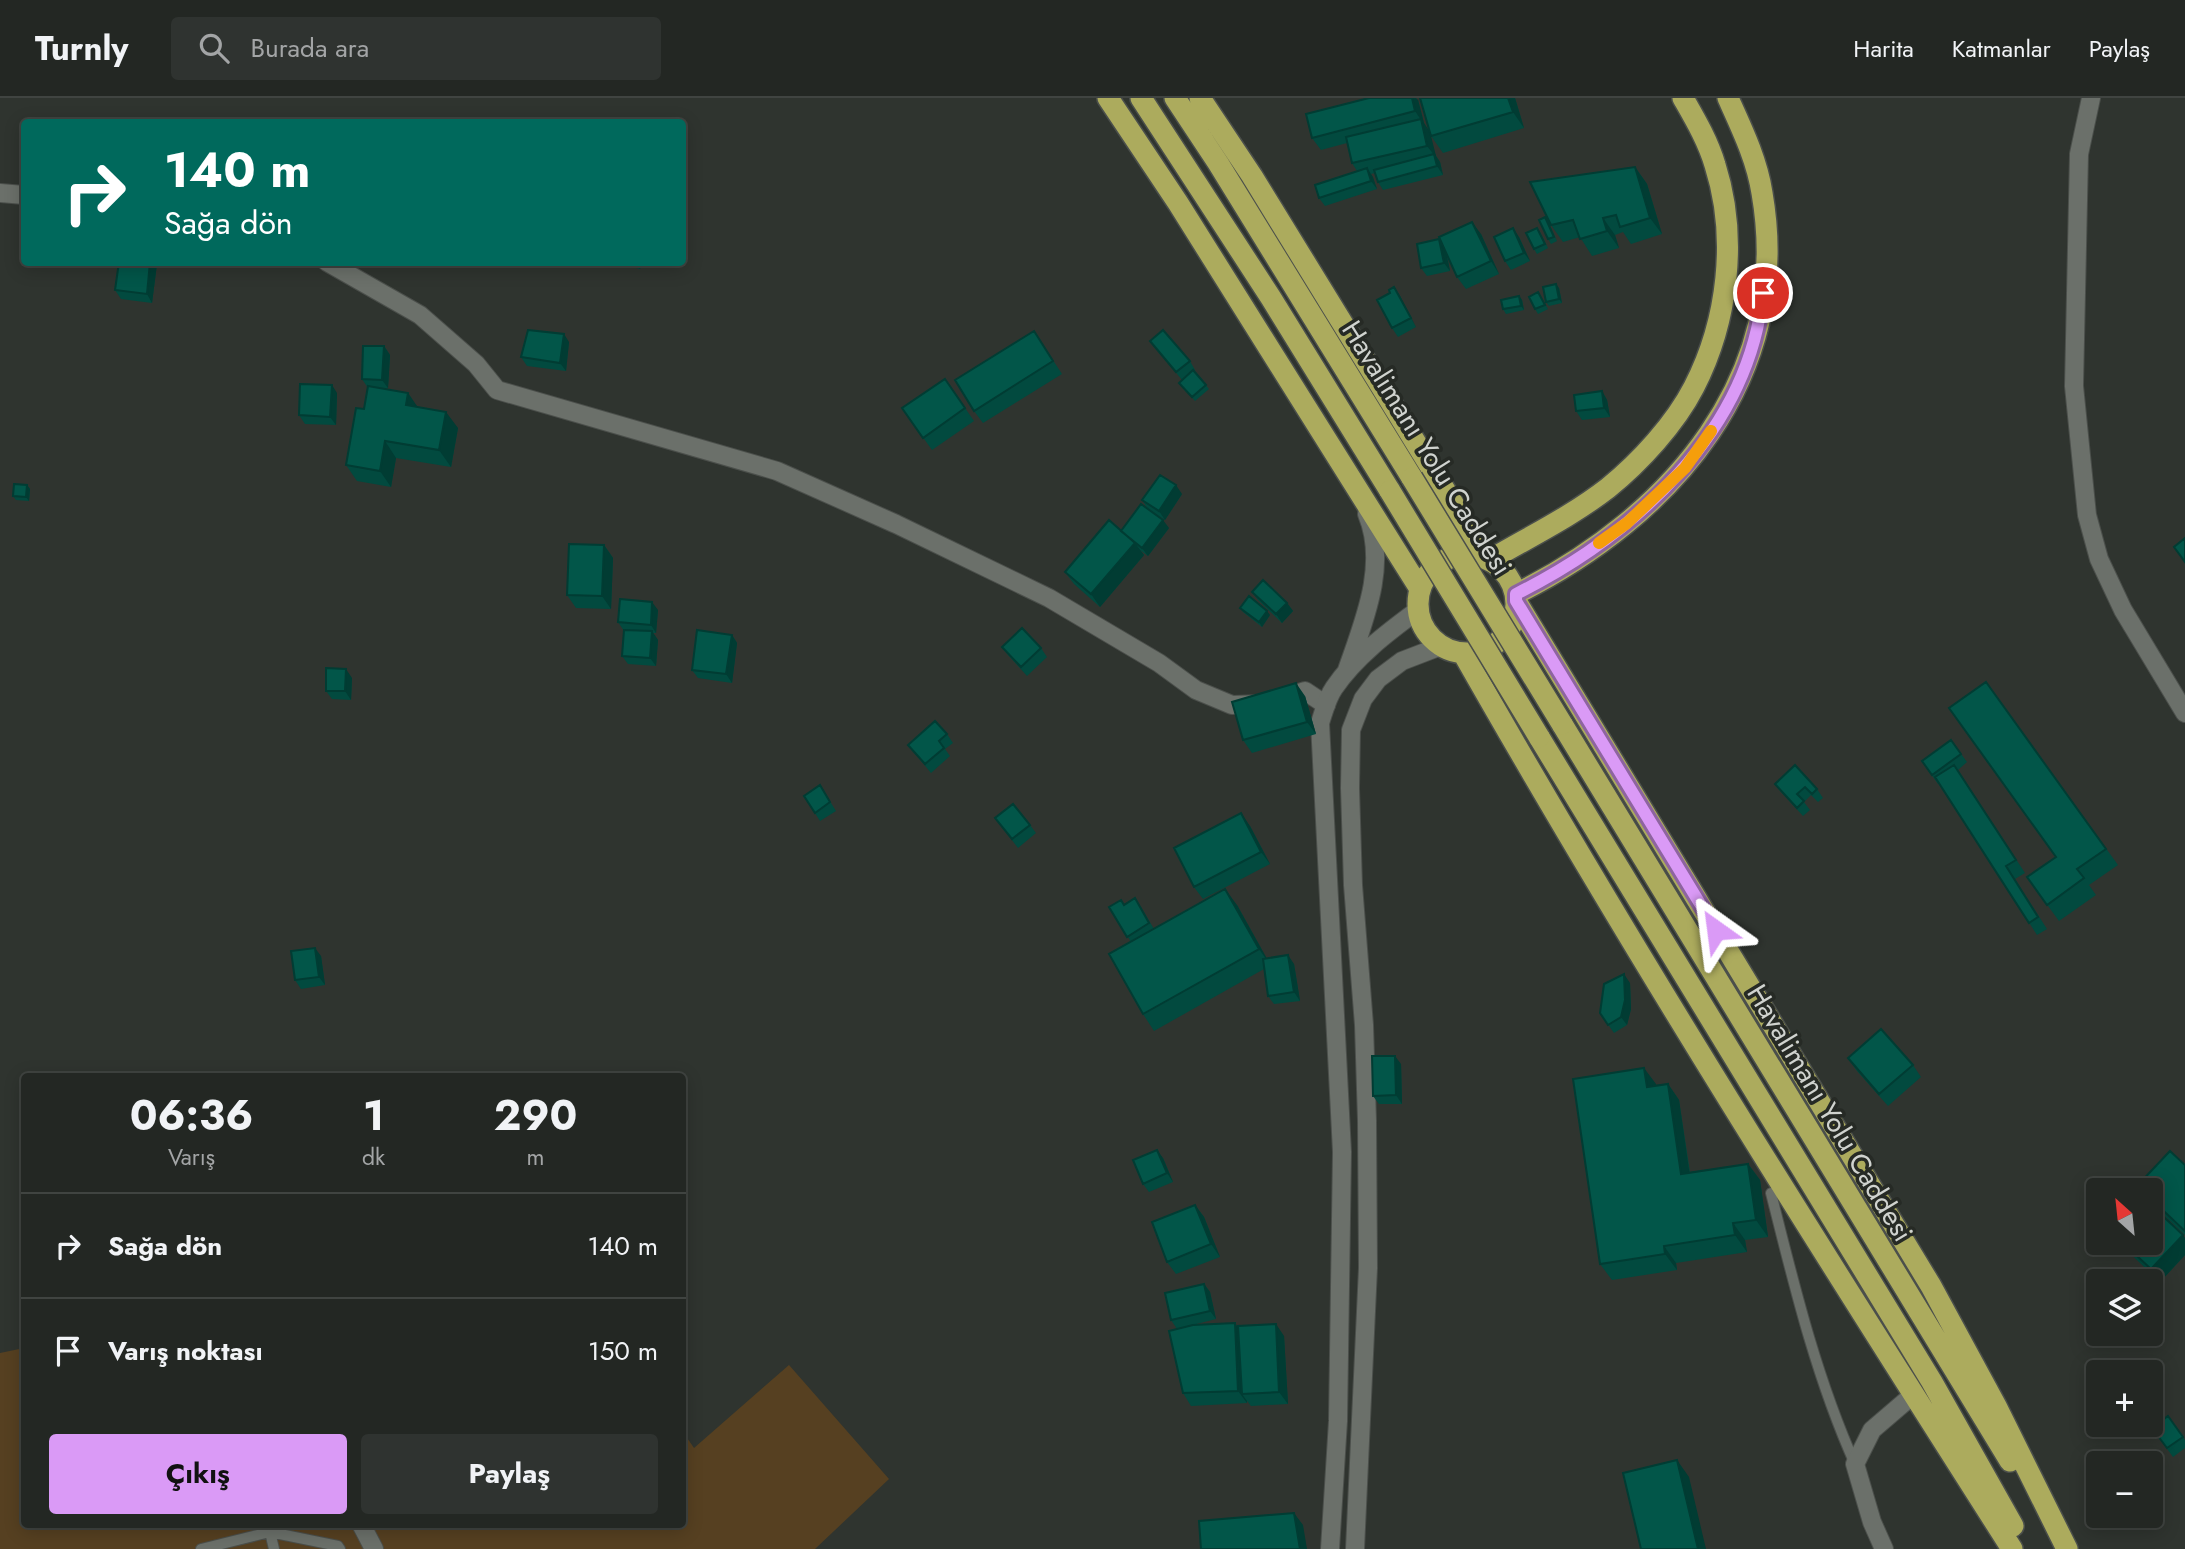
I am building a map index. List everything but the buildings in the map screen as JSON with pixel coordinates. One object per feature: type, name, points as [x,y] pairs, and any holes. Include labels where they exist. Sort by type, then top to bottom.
[{"type":"highway","points":[[1108,98],[1186,215],[1361,498],[1419,599],[1425,630],[1441,646],[1463,653],[1485,650],[1504,637],[1515,617],[1516,598]]},
{"type":"highway","name":"Havalimanı Yolu Caddesi","points":[[1142,98],[1257,276],[1390,491],[1932,1382],[2026,1549]]},
{"type":"highway","name":"Havalimanı Yolu Caddesi","points":[[1175,98],[1412,478],[2065,1549]]},
{"type":"highway","points":[[1200,98],[1252,176],[1485,558]]},
{"type":"highway","points":[[1485,558],[1546,527],[1608,487],[1660,437],[1694,388],[1717,326],[1728,267],[1724,212],[1716,166],[1699,126],[1683,98]]},
{"type":"highway","points":[[1516,598],[1571,564],[1627,523],[1685,468],[1720,419],[1745,370],[1761,318],[1768,244],[1762,191],[1748,141],[1728,98]]},
{"type":"highway","points":[[1419,599],[1431,570],[1448,558],[1469,554],[1485,558],[1506,573],[1516,598],[1931,1286],[1996,1406],[2065,1549]]},
{"type":"highway","points":[[1463,653],[1542,793],[1679,1021],[2012,1549]]},
{"type":"street","points":[[2091,98],[2079,154],[2074,386],[2087,515],[2099,559],[2123,610],[2185,713]]},
{"type":"street","points":[[0,193],[21,195]]},
{"type":"street","points":[[334,266],[420,315],[476,365],[497,390],[777,471],[896,524],[1049,598],[1159,663],[1196,691],[1232,705],[1265,704],[1305,691],[1326,705]]},
{"type":"street","points":[[1345,675],[1366,614],[1373,584],[1373,527],[1361,498]]},
{"type":"street","points":[[1330,1549],[1338,1421],[1342,1152],[1320,723],[1333,689],[1419,599]]},
{"type":"street","points":[[1355,1549],[1368,1255],[1364,1025],[1352,871],[1351,730],[1363,699],[1378,679],[1402,661],[1441,646]]},
{"type":"street","points":[[1884,1549],[1872,1522],[1855,1464],[1872,1430],[1913,1394]]},
{"type":"street","points":[[363,1528],[374,1549]]},
{"type":"lane","points":[[1771,1194],[1803,1320],[1855,1464]]},
{"type":"lane","points":[[201,1549],[270,1532],[338,1546],[340,1549]]},
{"type":"lane","points":[[270,1532],[274,1549]]},
{"type":"shaded area","points":[[21,1349],[21,1528],[686,1528],[686,1436],[694,1448],[789,1365],[889,1479],[815,1549],[0,1549],[0,1353]]},
{"type":"slow traffic","points":[[1599,543],[1627,523],[1685,468],[1711,431]]},
{"type":"route","points":[[1716,930],[1516,601],[1516,594],[1571,564],[1627,523],[1685,468],[1720,419],[1745,370],[1761,318],[1763,293]]}]
